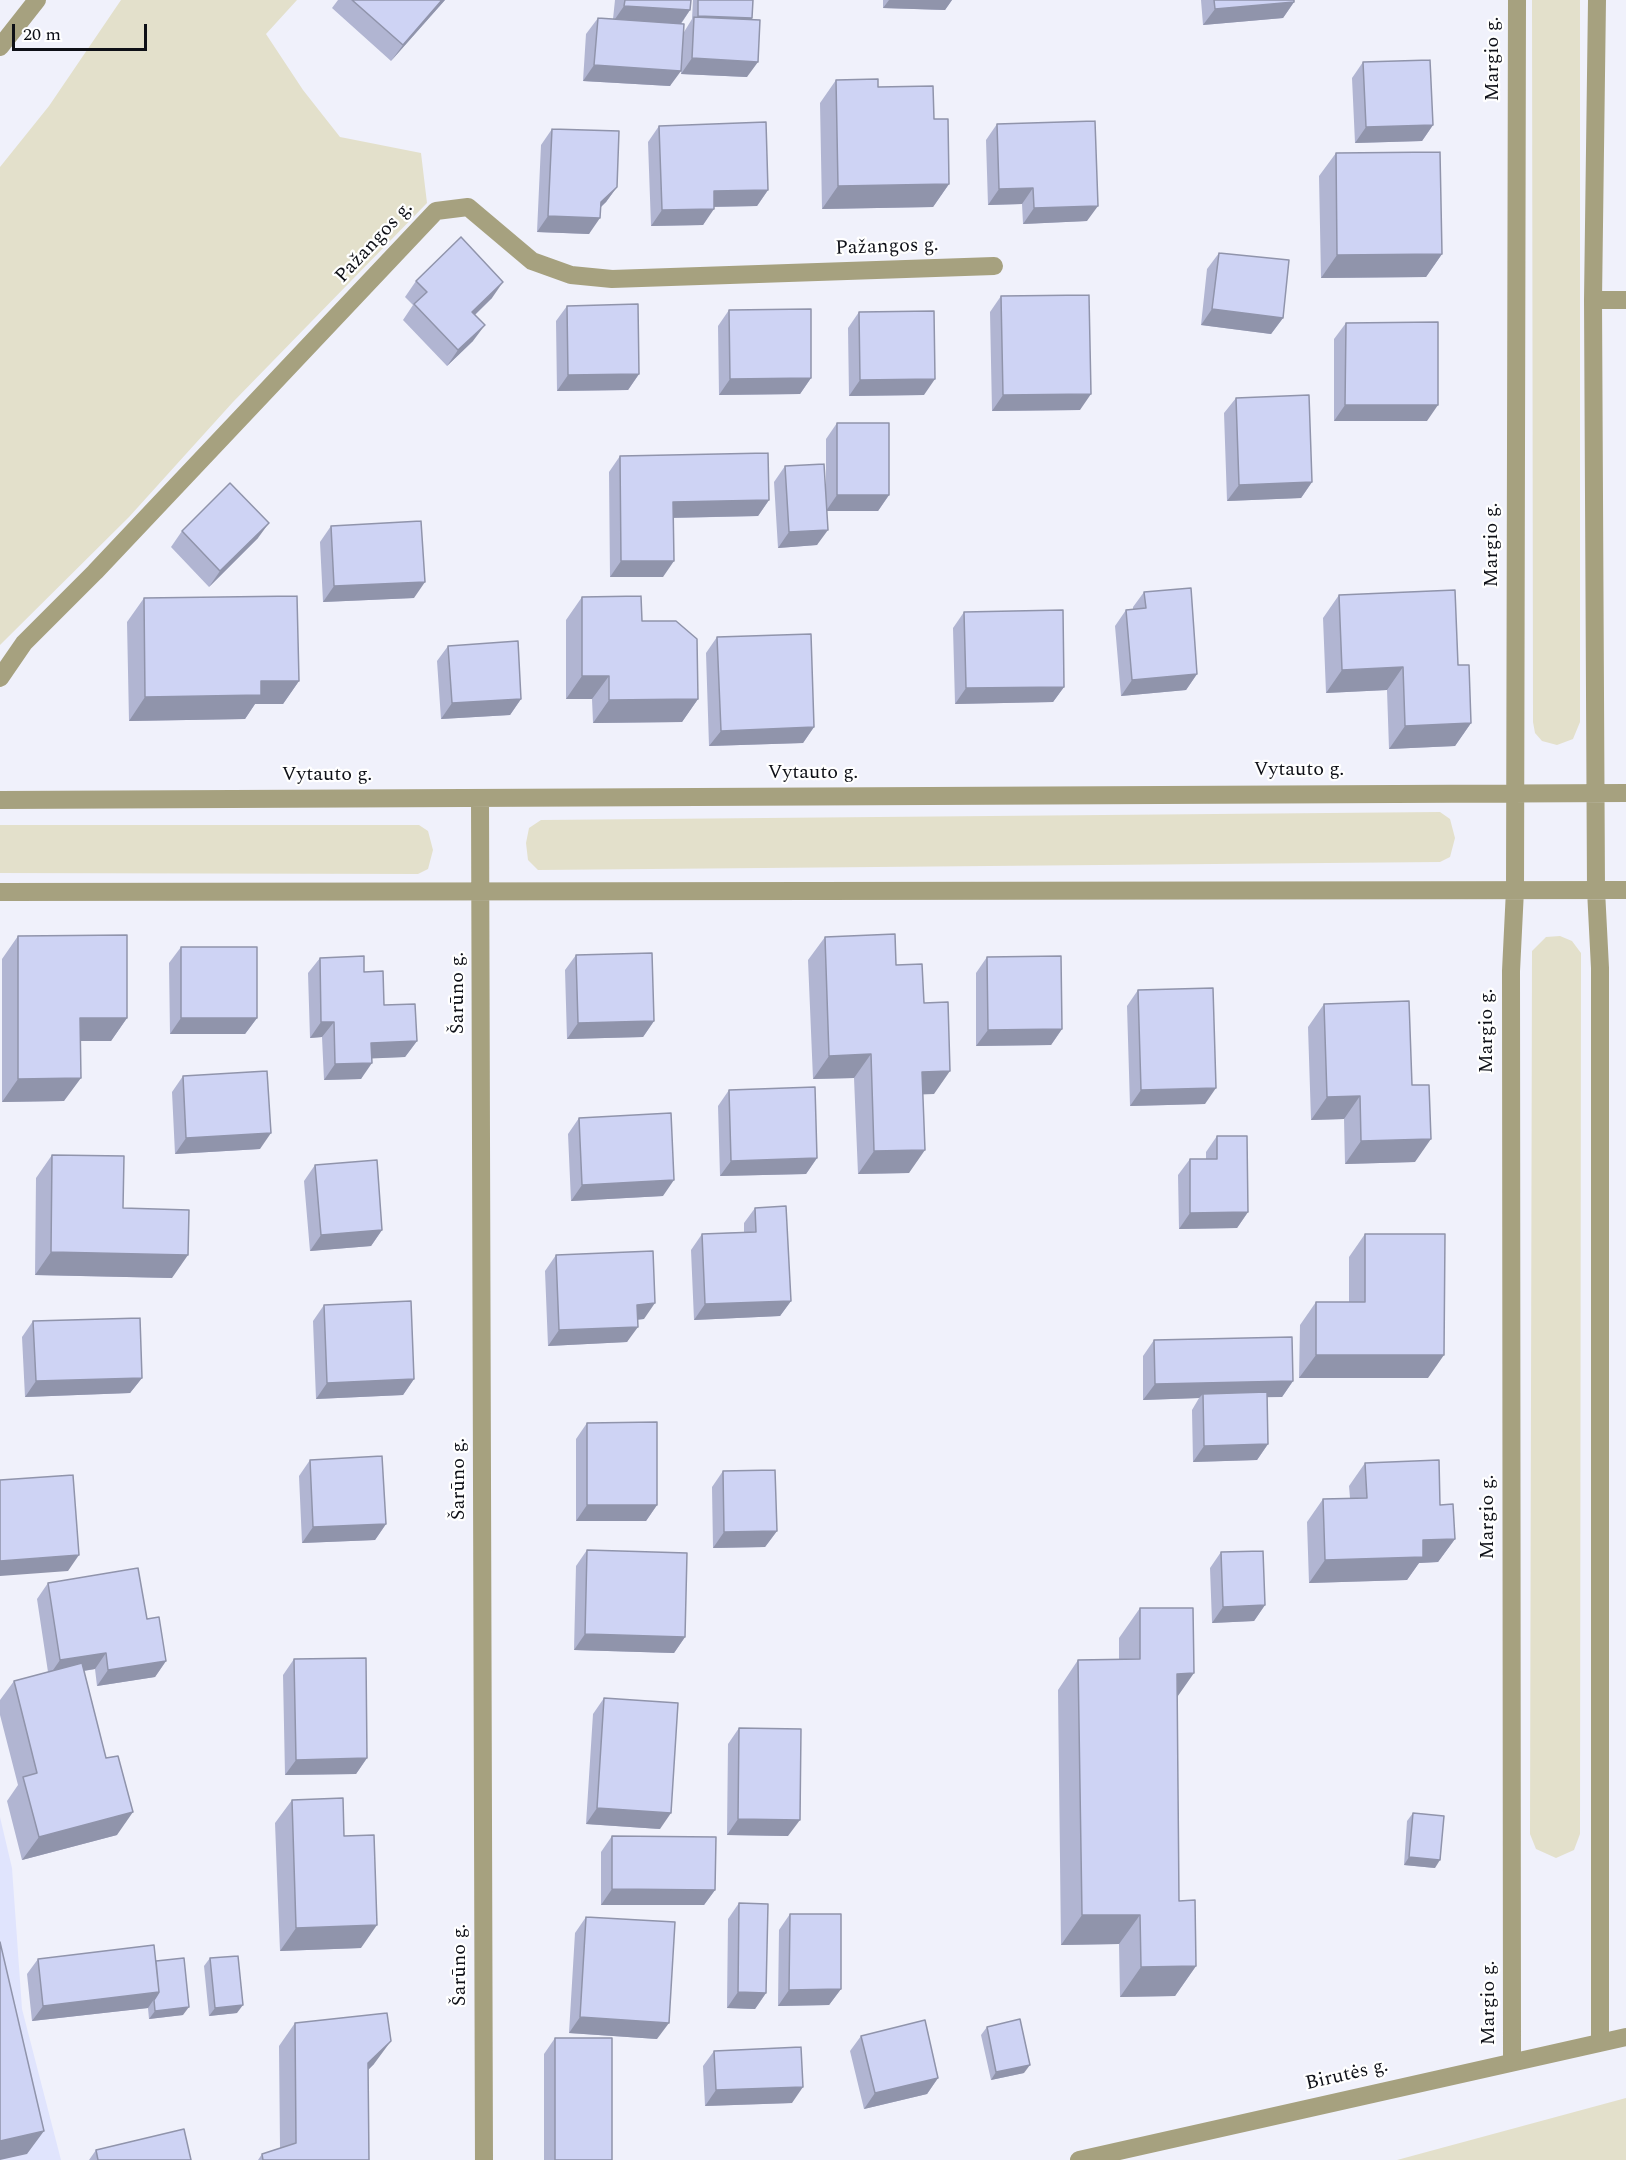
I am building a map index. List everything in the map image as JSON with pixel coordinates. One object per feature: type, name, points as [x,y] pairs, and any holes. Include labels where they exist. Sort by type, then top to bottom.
[{"type":"street","points":[[0,47],[37,0]]},
{"type":"street","name":"Margio g.","points":[[1512,2062],[1511,970],[1515,890],[1517,0]]},
{"type":"street","points":[[1597,0],[1593,300],[1596,890],[1600,968],[1600,2043]]},
{"type":"street","name":"Pažangos g.","points":[[0,678],[24,643],[95,572],[435,211],[468,207],[532,261],[571,275],[612,279],[994,266]]},
{"type":"street","points":[[1593,300],[1626,300]]},
{"type":"street","name":"Vytauto g.","points":[[0,800],[1626,793]]},
{"type":"street","name":"Šarūno g.","points":[[480,798],[484,2160]]},
{"type":"street","points":[[0,892],[1626,890]]},
{"type":"street","name":"Birutės g.","points":[[1079,2160],[1626,2037]]},
{"type":"shaded area","points":[[121,0],[297,0],[266,34],[303,90],[340,137],[421,153],[427,203],[233,402],[129,517],[0,645],[0,167],[49,106]]},
{"type":"shaded area","points":[[1532,0],[1580,0],[1580,722],[1573,739],[1557,745],[1542,741],[1535,733],[1533,722]]},
{"type":"shaded area","points":[[1440,812],[1450,819],[1455,838],[1450,857],[1440,862],[538,870],[528,860],[526,843],[529,828],[541,820]]},
{"type":"shaded area","points":[[0,825],[419,825],[428,831],[433,850],[428,869],[418,874],[0,873]]},
{"type":"shaded area","points":[[1560,936],[1572,941],[1581,953],[1580,1834],[1574,1850],[1556,1858],[1536,1849],[1530,1834],[1532,951],[1546,937]]},
{"type":"shaded area","points":[[0,1817],[12,1868],[22,2009],[61,2160],[0,2160]]},
{"type":"shaded area","points":[[1626,2098],[1626,2160],[1397,2160]]},
{"type":"building","points":[[352,0],[442,0],[403,45]]},
{"type":"building","points":[[625,0],[691,0],[690,10],[624,6]]},
{"type":"building","points":[[698,0],[753,0],[752,18],[698,16]]},
{"type":"building","points":[[1214,0],[1294,0],[1294,2],[1215,9]]},
{"type":"building","points":[[694,17],[760,20],[758,62],[692,58]]},
{"type":"building","points":[[598,18],[684,24],[681,71],[594,65]]},
{"type":"building","points":[[1430,60],[1433,125],[1366,127],[1363,62]]},
{"type":"building","points":[[878,79],[878,87],[933,86],[934,119],[948,119],[949,184],[838,186],[836,80]]},
{"type":"building","points":[[1095,121],[1098,206],[1034,208],[1033,188],[999,189],[997,124]]},
{"type":"building","points":[[766,122],[768,190],[714,191],[714,209],[662,210],[659,126]]},
{"type":"building","points":[[552,129],[619,131],[617,187],[601,202],[600,218],[548,216]]},
{"type":"building","points":[[1440,152],[1442,254],[1337,255],[1336,153]]},
{"type":"building","points":[[461,237],[503,282],[472,312],[485,325],[458,350],[414,304],[427,292],[416,281]]},
{"type":"building","points":[[1219,253],[1289,260],[1283,318],[1212,309]]},
{"type":"building","points":[[1089,295],[1091,394],[1003,395],[1001,296]]},
{"type":"building","points":[[638,304],[639,374],[568,375],[567,306]]},
{"type":"building","points":[[811,309],[811,378],[730,379],[729,310]]},
{"type":"building","points":[[934,311],[935,379],[860,380],[859,312]]},
{"type":"building","points":[[1438,322],[1438,405],[1345,405],[1346,323]]},
{"type":"building","points":[[1309,395],[1312,482],[1239,485],[1236,398]]},
{"type":"building","points":[[837,423],[889,423],[889,495],[837,495]]},
{"type":"building","points":[[768,453],[769,500],[673,502],[674,561],[621,561],[620,456]]},
{"type":"building","points":[[824,464],[828,530],[789,532],[785,466]]},
{"type":"building","points":[[230,483],[269,523],[220,571],[182,531]]},
{"type":"building","points":[[421,521],[425,582],[334,586],[331,526]]},
{"type":"building","points":[[1191,588],[1197,674],[1132,680],[1126,610],[1146,608],[1144,592]]},
{"type":"building","points":[[1455,590],[1458,665],[1469,665],[1471,723],[1405,726],[1403,667],[1342,670],[1339,595]]},
{"type":"building","points":[[297,596],[299,681],[261,681],[261,695],[145,697],[144,598]]},
{"type":"building","points":[[641,596],[642,621],[676,621],[697,639],[698,699],[609,700],[609,676],[582,676],[582,597]]},
{"type":"building","points":[[1063,610],[1064,687],[966,688],[964,612]]},
{"type":"building","points":[[811,634],[814,727],[721,731],[717,637]]},
{"type":"building","points":[[518,641],[521,699],[452,703],[448,646]]},
{"type":"building","points":[[895,934],[896,965],[922,964],[924,1003],[948,1002],[950,1071],[922,1072],[925,1150],[874,1151],[871,1054],[829,1056],[825,937]]},
{"type":"building","points":[[127,935],[127,1018],[80,1018],[81,1078],[18,1079],[18,936]]},
{"type":"building","points":[[181,947],[257,947],[257,1018],[181,1018]]},
{"type":"building","points":[[652,953],[654,1021],[578,1023],[576,955]]},
{"type":"building","points":[[364,956],[364,972],[383,971],[384,1005],[415,1004],[417,1041],[371,1043],[372,1063],[335,1064],[334,1022],[321,1022],[320,958]]},
{"type":"building","points":[[1061,956],[1062,1029],[988,1030],[987,957]]},
{"type":"building","points":[[1213,988],[1216,1088],[1141,1090],[1138,990]]},
{"type":"building","points":[[1409,1001],[1412,1085],[1429,1085],[1431,1139],[1361,1141],[1360,1096],[1327,1097],[1324,1004]]},
{"type":"building","points":[[267,1071],[271,1133],[186,1138],[183,1076]]},
{"type":"building","points":[[815,1087],[817,1158],[731,1161],[729,1090]]},
{"type":"building","points":[[671,1113],[674,1180],[582,1185],[579,1118]]},
{"type":"building","points":[[1217,1136],[1247,1136],[1248,1212],[1190,1213],[1190,1159],[1217,1159]]},
{"type":"building","points":[[52,1155],[124,1156],[123,1208],[189,1210],[188,1255],[51,1252]]},
{"type":"building","points":[[377,1160],[382,1230],[321,1235],[315,1165]]},
{"type":"building","points":[[786,1206],[791,1301],[705,1304],[702,1234],[756,1232],[755,1208]]},
{"type":"building","points":[[1365,1234],[1445,1234],[1444,1355],[1316,1355],[1316,1302],[1365,1302]]},
{"type":"building","points":[[653,1251],[655,1303],[637,1305],[638,1327],[559,1330],[556,1255]]},
{"type":"building","points":[[411,1301],[414,1379],[327,1383],[324,1305]]},
{"type":"building","points":[[140,1318],[142,1378],[36,1381],[33,1321]]},
{"type":"building","points":[[1292,1337],[1293,1381],[1155,1384],[1154,1340]]},
{"type":"building","points":[[1267,1392],[1268,1444],[1204,1446],[1203,1394]]},
{"type":"building","points":[[657,1422],[657,1505],[587,1505],[587,1423]]},
{"type":"building","points":[[382,1456],[386,1524],[313,1527],[310,1460]]},
{"type":"building","points":[[1439,1460],[1440,1505],[1453,1504],[1455,1539],[1423,1540],[1423,1557],[1325,1560],[1323,1499],[1367,1498],[1365,1463]]},
{"type":"building","points":[[775,1470],[777,1531],[724,1532],[723,1471]]},
{"type":"building","points":[[73,1475],[79,1555],[0,1561],[0,1480]]},
{"type":"building","points":[[587,1550],[687,1553],[685,1637],[585,1634]]},
{"type":"building","points":[[1263,1551],[1265,1605],[1223,1607],[1221,1552]]},
{"type":"building","points":[[138,1568],[147,1619],[159,1617],[166,1661],[108,1670],[106,1653],[60,1660],[48,1583]]},
{"type":"building","points":[[1140,1608],[1193,1608],[1194,1673],[1177,1674],[1179,1901],[1195,1900],[1196,1966],[1141,1967],[1140,1915],[1082,1915],[1078,1660],[1140,1659]]},
{"type":"building","points":[[366,1658],[367,1758],[296,1760],[294,1659]]},
{"type":"building","points":[[82,1663],[106,1758],[118,1756],[133,1812],[39,1837],[23,1777],[37,1773],[14,1681]]},
{"type":"building","points":[[604,1698],[678,1703],[671,1813],[597,1808]]},
{"type":"building","points":[[739,1728],[801,1729],[800,1820],[738,1819]]},
{"type":"building","points":[[343,1798],[344,1836],[374,1835],[377,1925],[296,1928],[292,1800]]},
{"type":"building","points":[[1413,1813],[1444,1816],[1440,1860],[1409,1857]]},
{"type":"building","points":[[612,1836],[716,1837],[715,1890],[612,1889]]},
{"type":"building","points":[[739,1903],[768,1904],[766,1993],[738,1992]]},
{"type":"building","points":[[790,1914],[841,1914],[841,1989],[789,1990]]},
{"type":"building","points":[[586,1917],[675,1922],[669,2023],[580,2017]]},
{"type":"building","points":[[0,1942],[44,2131],[0,2141]]},
{"type":"building","points":[[154,1945],[159,1992],[43,2006],[38,1959]]},
{"type":"building","points":[[238,1956],[243,2005],[215,2008],[210,1958]]},
{"type":"building","points":[[184,1958],[189,2007],[155,2011],[154,2000],[159,1992],[156,1961]]},
{"type":"building","points":[[387,2013],[391,2041],[368,2063],[369,2160],[263,2160],[262,2154],[296,2143],[295,2023]]},
{"type":"building","points":[[1020,2019],[1030,2065],[996,2072],[987,2027]]},
{"type":"building","points":[[925,2020],[938,2078],[875,2093],[861,2036]]},
{"type":"building","points":[[555,2038],[612,2038],[612,2160],[555,2160]]},
{"type":"building","points":[[801,2047],[803,2087],[716,2090],[714,2051]]},
{"type":"building","points":[[184,2129],[191,2160],[98,2160],[96,2150]]}]
